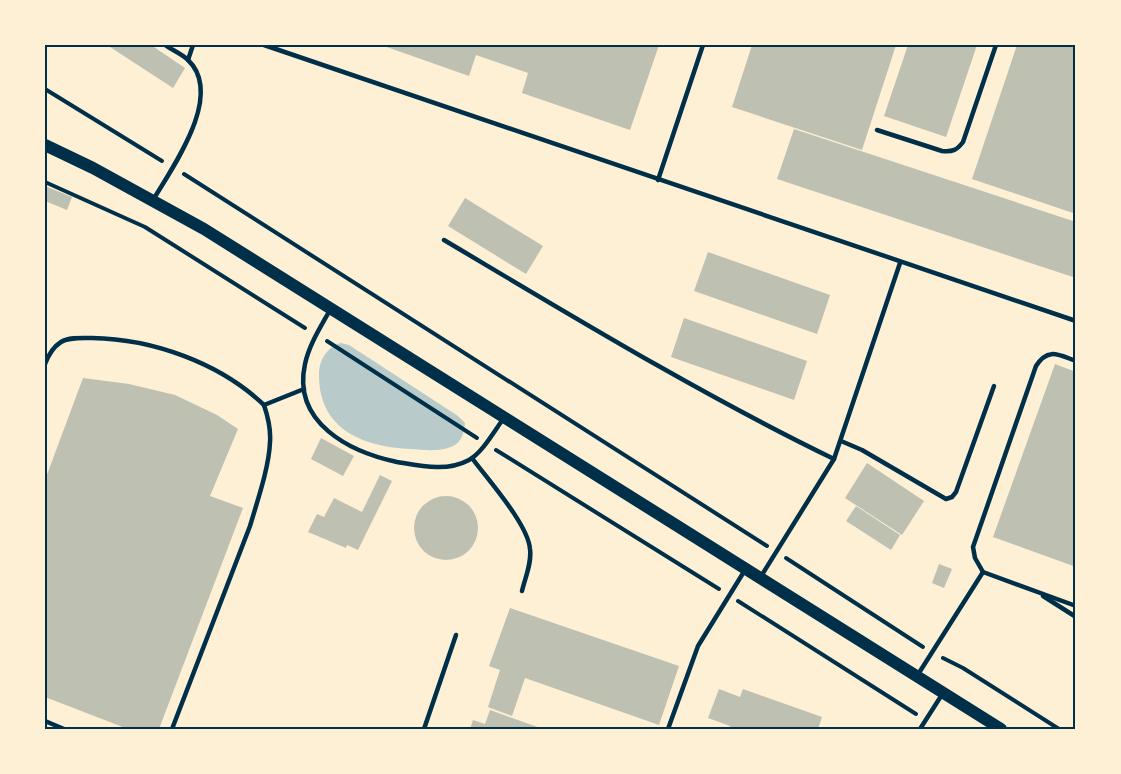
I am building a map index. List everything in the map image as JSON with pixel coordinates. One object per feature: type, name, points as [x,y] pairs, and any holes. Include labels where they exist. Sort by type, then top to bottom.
[{"type":"main road","points":[[45,145],[93,168],[204,229],[1001,729]]},
{"type":"lane","points":[[153,200],[192,133],[197,118],[200,82],[188,60],[165,45]]},
{"type":"lane","points":[[188,60],[194,45]]},
{"type":"lane","points":[[264,45],[1076,321]]},
{"type":"lane","points":[[658,180],[703,45]]},
{"type":"lane","points":[[877,130],[942,151],[951,152],[958,149],[963,142],[996,45]]},
{"type":"lane","points":[[444,240],[656,365],[783,435],[834,459]]},
{"type":"lane","points":[[760,578],[834,459],[900,263]]},
{"type":"lane","points":[[331,308],[310,348],[303,375],[308,406],[318,422],[339,440],[379,458],[431,468],[449,467],[472,458],[504,417]]},
{"type":"lane","points":[[45,364],[49,354],[60,342],[74,338],[131,342],[161,348],[211,368],[251,392],[264,405],[269,424],[270,443],[258,498],[250,526],[172,729]]},
{"type":"lane","points":[[1076,361],[1055,354],[1047,354],[1036,366],[974,547],[975,558],[983,572],[1076,606]]},
{"type":"lane","points":[[841,441],[862,450],[946,499],[952,497],[956,492],[994,386]]},
{"type":"lane","points":[[264,405],[304,389]]},
{"type":"lane","points":[[472,458],[526,533],[530,549],[529,564],[522,591]]},
{"type":"lane","points":[[668,729],[698,646],[746,568]]},
{"type":"lane","points":[[917,676],[983,572]]},
{"type":"lane","points":[[1033,590],[1076,617]]},
{"type":"lane","points":[[424,729],[456,636]]},
{"type":"lane","points":[[920,729],[943,692]]},
{"type":"lane","points":[[45,721],[64,729]]},
{"type":"path","points":[[45,89],[401,311],[932,652],[963,668],[1059,729]]},
{"type":"shaded area","points":[[341,343],[349,345],[458,416],[465,423],[459,442],[438,450],[394,448],[361,439],[347,432],[327,409],[321,394],[319,375],[320,364],[325,355]]},
{"type":"building","points":[[107,45],[151,45],[185,68],[173,88]]},
{"type":"building","points":[[381,45],[659,45],[630,130],[522,93],[528,73],[476,55],[469,76]]},
{"type":"building","points":[[752,45],[896,45],[862,150],[732,107]]},
{"type":"building","points":[[908,45],[977,45],[946,137],[884,116]]},
{"type":"building","points":[[1017,45],[1076,45],[1076,214],[972,179]]},
{"type":"building","points":[[794,129],[1076,222],[1076,278],[777,179]]},
{"type":"building","points":[[45,186],[72,197],[67,210],[45,201]]},
{"type":"building","points":[[465,198],[543,246],[526,274],[448,226]]},
{"type":"building","points":[[708,252],[830,295],[817,334],[694,291]]},
{"type":"building","points":[[684,318],[807,361],[794,400],[671,357]]},
{"type":"building","points":[[1055,364],[1076,372],[1076,567],[993,537]]},
{"type":"building","points":[[83,378],[129,384],[175,395],[217,415],[238,429],[210,496],[243,508],[159,729],[128,729],[45,697],[45,480]]},
{"type":"building","points":[[321,438],[354,456],[343,476],[311,459]]},
{"type":"building","points":[[867,463],[924,501],[902,535],[845,498]]},
{"type":"building","points":[[380,475],[392,481],[358,550],[347,545],[346,548],[308,532],[317,514],[324,517],[334,498],[362,512]]},
{"type":"building","points":[[446,496],[464,502],[472,510],[478,528],[472,546],[464,554],[446,560],[428,554],[420,546],[414,528],[420,510],[428,502]]},
{"type":"building","points":[[856,506],[900,535],[891,550],[846,521]]},
{"type":"building","points":[[939,564],[952,569],[944,588],[932,583]]},
{"type":"building","points":[[510,608],[679,666],[659,725],[525,678],[512,716],[488,707],[500,670],[489,666]]},
{"type":"building","points":[[719,689],[740,697],[743,689],[822,717],[818,729],[729,729],[730,726],[708,718]]},
{"type":"building","points":[[490,710],[543,729],[470,729],[473,720],[485,724]]}]
